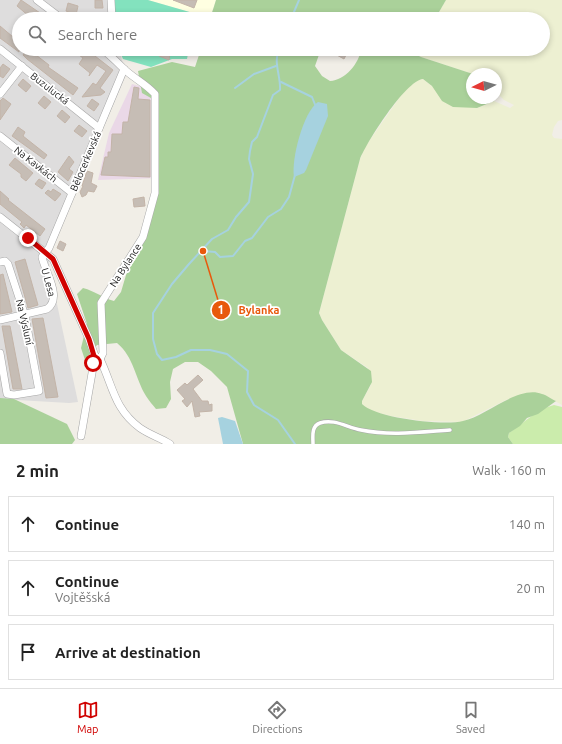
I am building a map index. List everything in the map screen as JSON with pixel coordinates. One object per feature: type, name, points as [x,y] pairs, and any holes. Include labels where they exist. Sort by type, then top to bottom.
[{"type":"street","points":[[37,0],[53,12]]},
{"type":"street","points":[[111,0],[112,12]]},
{"type":"street","name":"Buzulucká","points":[[0,49],[99,128]]},
{"type":"street","points":[[111,56],[124,69]]},
{"type":"street","points":[[0,94],[22,66]]},
{"type":"street","name":"Bělocerkevská","points":[[45,252],[49,248],[124,69]]},
{"type":"street","name":"Na Bylance","points":[[124,69],[142,81],[155,94],[155,183],[153,203],[143,237],[102,303],[103,353],[97,358],[115,398],[126,416],[145,431],[170,444]]},
{"type":"street","name":"Na Kavkách","points":[[0,136],[72,192]]},
{"type":"street","points":[[0,216],[53,259],[97,358],[81,436]]},
{"type":"street","name":"U Lesa","points":[[0,320],[25,316],[47,310],[54,301],[54,295],[42,257],[45,252]]},
{"type":"street","name":"Na Výsluní","points":[[0,262],[5,262],[8,264],[25,316],[39,391],[14,395],[7,394],[0,353]]},
{"type":"lane","points":[[313,444],[313,430],[315,426],[320,423],[333,422],[362,430],[404,434],[450,430]]},
{"type":"shaded area","points":[[0,0],[114,0],[115,12],[12,12],[12,56],[121,56],[126,75],[50,251],[49,263],[51,276],[78,402],[69,403],[0,399]]},
{"type":"shaded area","points":[[148,0],[216,0],[212,12],[189,12]]},
{"type":"shaded area","points":[[446,0],[562,0],[562,120],[558,121],[554,127],[552,135],[554,138],[562,139],[562,405],[542,394],[528,393],[506,400],[462,422],[423,421],[391,416],[367,410],[362,404],[362,401],[371,385],[368,368],[341,350],[319,313],[360,159],[365,147],[402,94],[418,80],[423,79],[432,86],[466,103],[466,104],[477,108],[487,104],[501,104],[510,108],[514,105],[502,98],[502,68],[466,68],[466,72],[419,56],[550,56],[550,12],[439,12]]},
{"type":"shaded area","points":[[132,84],[157,91],[160,178],[98,180],[109,133]]},
{"type":"green space","points":[[114,0],[148,0],[190,12],[115,12]]},
{"type":"green space","points":[[216,0],[446,0],[439,12],[212,12]]},
{"type":"green space","points":[[122,56],[188,56],[187,59],[172,59],[151,67],[123,59]]},
{"type":"green space","points":[[199,56],[319,56],[315,66],[322,76],[330,81],[341,78],[346,74],[359,56],[419,56],[466,72],[466,104],[487,104],[477,108],[453,107],[442,101],[432,86],[423,79],[415,82],[397,101],[387,113],[370,140],[360,159],[319,313],[341,350],[371,371],[372,382],[362,401],[362,404],[369,409],[394,417],[410,420],[426,422],[453,422],[472,418],[502,402],[523,394],[533,392],[546,395],[556,401],[538,414],[527,418],[520,426],[509,433],[508,437],[513,444],[243,444],[227,387],[211,371],[198,362],[185,362],[173,369],[170,382],[171,399],[166,408],[156,409],[142,389],[131,361],[117,343],[97,345],[85,360],[81,348],[87,324],[77,294],[83,288],[114,301],[121,292],[126,275],[145,240],[158,166],[158,102],[142,93],[138,71],[172,62],[195,67]]},
{"type":"green space","points":[[0,398],[14,399],[67,424],[75,440],[72,444],[0,444]]},
{"type":"green space","points":[[554,405],[562,407],[562,444],[513,444],[508,437],[509,433],[536,413]]},
{"type":"water","points":[[318,102],[327,104],[328,116],[306,170],[304,173],[294,177],[294,160],[299,137],[308,116]]},
{"type":"water","points":[[222,417],[235,421],[243,444],[223,444],[218,418]]},
{"type":"building","points":[[21,0],[39,12],[24,12],[17,6]]},
{"type":"building","points":[[95,0],[102,0],[103,8],[95,8]]},
{"type":"building","points":[[173,0],[197,0],[194,8]]},
{"type":"building","points":[[68,3],[78,6],[77,12],[66,11]]},
{"type":"building","points":[[0,26],[12,36],[12,47],[0,38]]},
{"type":"building","points":[[24,56],[37,56],[49,65],[48,67],[78,88],[73,95]]},
{"type":"building","points":[[80,56],[95,56],[113,70],[100,88],[105,92],[101,95],[82,97],[93,83],[96,85],[106,71],[97,65],[89,76],[90,73],[79,64],[83,58]]},
{"type":"building","points":[[159,56],[170,56],[169,60]]},
{"type":"building","points":[[339,56],[346,56],[344,59]]},
{"type":"building","points":[[3,64],[10,69],[3,78],[0,76],[0,68]]},
{"type":"building","points":[[23,79],[31,86],[26,92],[18,85]]},
{"type":"building","points":[[134,87],[139,88],[138,99],[150,100],[150,177],[101,175],[105,157],[108,157],[108,152],[111,152],[112,134],[122,134],[123,122],[128,122]]},
{"type":"building","points":[[44,96],[51,102],[45,109],[38,103]]},
{"type":"building","points":[[3,98],[11,104],[0,120],[0,101]]},
{"type":"building","points":[[92,99],[99,104],[94,111],[87,106]]},
{"type":"building","points":[[62,110],[70,117],[65,123],[57,116]]},
{"type":"building","points":[[79,125],[87,131],[82,137],[74,131]]},
{"type":"building","points":[[18,127],[25,132],[23,136],[47,155],[44,159],[12,136]]},
{"type":"building","points":[[69,156],[74,162],[69,169],[73,172],[68,181],[58,172]]},
{"type":"building","points":[[15,158],[33,173],[26,181],[21,177],[21,174],[9,165]]},
{"type":"building","points":[[87,171],[93,173],[91,183],[97,186],[94,192],[88,191],[86,195],[82,197],[80,192]]},
{"type":"building","points":[[39,179],[46,183],[42,189],[35,184]]},
{"type":"building","points":[[53,189],[61,194],[55,201],[45,193],[48,190],[51,192]]},
{"type":"building","points":[[0,191],[9,199],[8,200],[45,229],[40,236],[26,225],[24,228],[20,224],[22,222],[0,204]]},
{"type":"building","points":[[144,197],[145,206],[134,207],[133,199]]},
{"type":"building","points":[[60,241],[66,244],[63,251],[57,248]]},
{"type":"building","points":[[25,259],[38,305],[28,308],[15,262]]},
{"type":"building","points":[[3,274],[12,312],[0,314],[0,275]]},
{"type":"building","points":[[43,318],[58,397],[46,398],[32,319]]},
{"type":"building","points":[[2,326],[10,326],[22,389],[13,389]]},
{"type":"building","points":[[198,375],[203,380],[193,389],[202,401],[208,401],[209,405],[212,404],[212,411],[199,412],[200,416],[195,417],[192,401],[187,407],[182,401],[185,399],[177,390],[185,383],[187,385]]},
{"type":"waterway","points":[[294,12],[299,0]]},
{"type":"waterway","points":[[277,56],[280,90],[273,95],[257,137],[252,142],[249,159],[253,174],[249,202],[236,217],[228,230],[212,239],[172,284],[153,313],[153,339],[157,354],[162,360],[176,357],[191,350],[210,350],[227,354],[248,371],[247,392],[254,405],[278,420],[295,444]]},
{"type":"waterway","points":[[235,88],[254,74],[276,66]]},
{"type":"waterway","points":[[281,82],[312,97],[316,107]]},
{"type":"waterway","points":[[203,251],[215,252],[220,257],[233,256],[245,241],[252,238],[268,217],[281,209],[289,197],[295,175]]},
{"type":"place","name":"Bylanka","points":[[203,251]]},
{"type":"route","points":[[28,238],[53,259],[89,339],[94,356],[93,363]]}]
